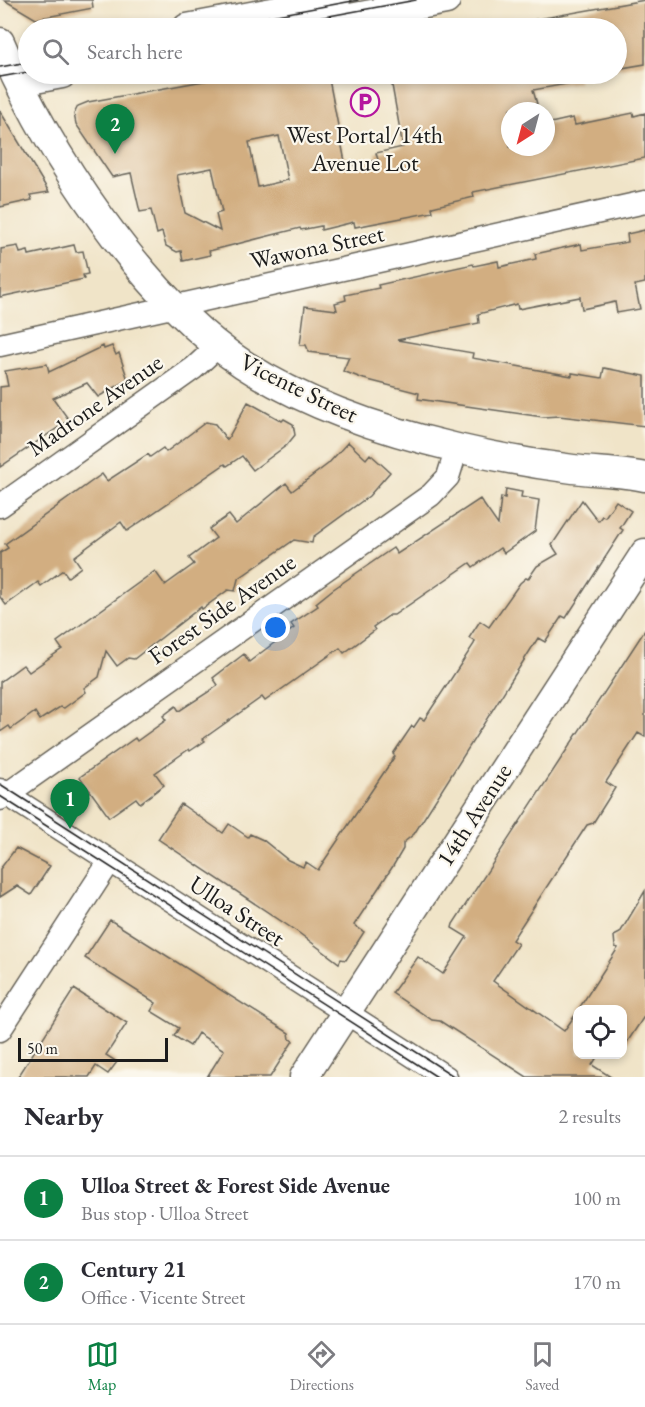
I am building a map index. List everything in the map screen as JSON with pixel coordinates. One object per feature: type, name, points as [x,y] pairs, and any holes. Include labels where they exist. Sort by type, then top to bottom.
[{"type":"street","points":[[240,18],[336,0]]},
{"type":"street","points":[[350,18],[446,0]]},
{"type":"street","name":"Vicente Street","points":[[9,65],[18,81]]},
{"type":"street","name":"Vicente Street","points":[[19,84],[47,134],[85,194],[150,279],[219,345],[263,375],[314,400],[398,433],[534,463],[645,477]]},
{"type":"street","name":"Wawona Street","points":[[0,345],[645,202]]},
{"type":"street","name":"Madrone Avenue","points":[[0,506],[194,368],[219,345]]},
{"type":"street","name":"Forest Side Avenue","points":[[2,794],[431,495],[448,477],[458,448]]},
{"type":"street","name":"14th Avenue","points":[[304,1077],[645,553]]},
{"type":"street","name":"Ulloa Street","points":[[2,794],[446,1077]]},
{"type":"street","points":[[0,1030],[110,861]]},
{"type":"building","points":[[4,0],[92,0],[93,8],[34,18]]},
{"type":"building","points":[[645,0],[645,64],[627,67],[627,18],[543,18]]},
{"type":"building","points":[[187,84],[330,84],[346,167],[378,160],[376,153],[403,147],[392,84],[567,84],[533,90],[536,102],[501,102],[501,156],[555,156],[555,122],[573,118],[575,125],[633,113],[634,116],[645,113],[645,158],[473,192],[474,197],[432,207],[433,212],[355,227],[354,222],[321,230],[321,226],[301,230],[300,228],[209,251],[210,255],[183,261],[181,251],[177,252],[166,246],[162,232],[157,234],[151,210],[140,212],[131,173],[112,177],[76,124],[74,114],[78,106],[88,102]],"holes":[[[279,136],[288,180],[258,187],[249,142]],[[212,168],[222,212],[216,214],[220,231],[185,213],[177,175]]]},
{"type":"building","points":[[0,111],[49,192],[30,195],[32,200],[0,207]]},
{"type":"building","points":[[645,230],[645,283],[635,285],[640,309],[617,313],[615,302],[582,309],[580,297],[518,309],[517,304],[478,314],[479,323],[397,340],[473,353],[472,358],[572,376],[572,373],[602,378],[604,368],[645,376],[645,426],[559,416],[543,417],[418,399],[419,393],[364,379],[343,371],[349,357],[309,352],[306,345],[300,345],[305,306],[337,310],[335,303],[346,300],[345,295],[379,288],[378,285],[473,264],[474,266],[498,261],[499,267],[536,259],[535,254],[581,244],[582,250],[628,242],[627,234]]},
{"type":"building","points":[[74,245],[76,252],[83,251],[88,274],[83,275],[84,279],[0,297],[1,249],[18,246],[20,253],[28,251],[29,255]]},
{"type":"building","points":[[103,346],[104,349],[112,346],[116,355],[119,353],[128,380],[98,397],[87,383],[53,398],[69,420],[0,467],[0,387],[8,386],[5,371],[47,364],[49,372]]},
{"type":"building","points":[[248,402],[282,421],[284,419],[293,424],[295,435],[287,445],[253,470],[242,456],[227,466],[225,464],[127,531],[121,522],[74,557],[81,567],[68,577],[63,570],[41,586],[38,582],[6,605],[0,597],[0,553],[8,548],[5,544],[102,474],[107,481],[148,454],[150,457],[163,448],[166,452],[206,422],[215,424],[227,440]]},
{"type":"building","points":[[348,442],[366,459],[370,454],[390,472],[369,496],[313,537],[312,543],[294,540],[238,579],[235,591],[228,590],[202,609],[201,607],[134,659],[128,658],[117,666],[106,651],[99,677],[84,688],[86,692],[64,708],[60,707],[40,720],[35,712],[11,729],[9,726],[0,732],[0,682],[23,665],[29,672],[62,649],[57,642],[155,571],[165,585],[194,564],[189,558],[216,538],[209,529],[229,515],[236,524],[286,483],[292,491],[328,464]]},
{"type":"building","points":[[506,489],[522,492],[521,497],[539,500],[535,531],[504,553],[500,548],[473,567],[470,563],[373,627],[375,630],[344,653],[340,648],[265,701],[262,697],[203,739],[205,741],[190,751],[189,749],[155,773],[164,785],[140,803],[136,798],[109,817],[80,777],[135,738],[137,741],[166,720],[163,716],[176,706],[179,711],[216,687],[218,685],[213,678],[244,654],[249,662],[294,628],[291,624],[318,606],[316,603],[332,590],[393,548],[397,554],[480,499],[498,525],[501,497],[505,498]]},
{"type":"building","points":[[582,500],[598,521],[602,516],[605,517],[616,501],[631,511],[620,528],[623,530],[566,618],[562,616],[545,642],[538,638],[414,834],[403,843],[403,849],[393,866],[354,925],[364,932],[346,960],[341,959],[339,963],[299,933],[158,839],[181,804],[223,833],[229,824],[248,837],[250,834],[263,840],[288,860],[303,867],[306,862],[318,870],[395,756],[393,754],[412,726],[414,727],[420,718],[424,720],[474,644],[475,641],[469,638],[480,621],[489,627],[520,583],[528,579],[537,566],[558,554],[552,545]]},
{"type":"building","points":[[645,630],[645,737],[638,733],[606,782],[615,788],[593,823],[587,825],[512,940],[518,944],[493,981],[564,1031],[573,1018],[573,1059],[596,1059],[592,1065],[611,1077],[527,1077],[392,993],[418,957],[443,974],[467,937],[452,928]]},
{"type":"building","points":[[16,848],[50,866],[31,895],[17,886],[0,897],[0,869]]},
{"type":"building","points":[[645,891],[645,1015],[627,1042],[627,1005],[581,1005],[618,948],[615,947],[614,936],[620,933]]},
{"type":"building","points":[[110,920],[289,1033],[293,1041],[270,1077],[207,1077],[224,1050],[198,1033],[190,1046],[174,1036],[179,1028],[151,1011],[156,1003],[85,958]]},
{"type":"building","points":[[74,989],[127,1023],[106,1055],[117,1062],[108,1074],[96,1066],[89,1077],[18,1077]]},
{"type":"tram line","points":[[260,18],[358,0]]},
{"type":"tram line","points":[[318,18],[416,0]]},
{"type":"tram line","points":[[0,67],[18,64]]},
{"type":"tram line","points":[[0,77],[18,74]]},
{"type":"tram line","points":[[0,784],[455,1077]]},
{"type":"tram line","points":[[0,796],[437,1077]]},
{"type":"place","name":"West Portal/14th Avenue Lot","points":[[365,102]]},
{"type":"place","name":"Century 21","points":[[115,154]]},
{"type":"place","name":"Ulloa Street & Forest Side Avenue","points":[[70,829]]}]
